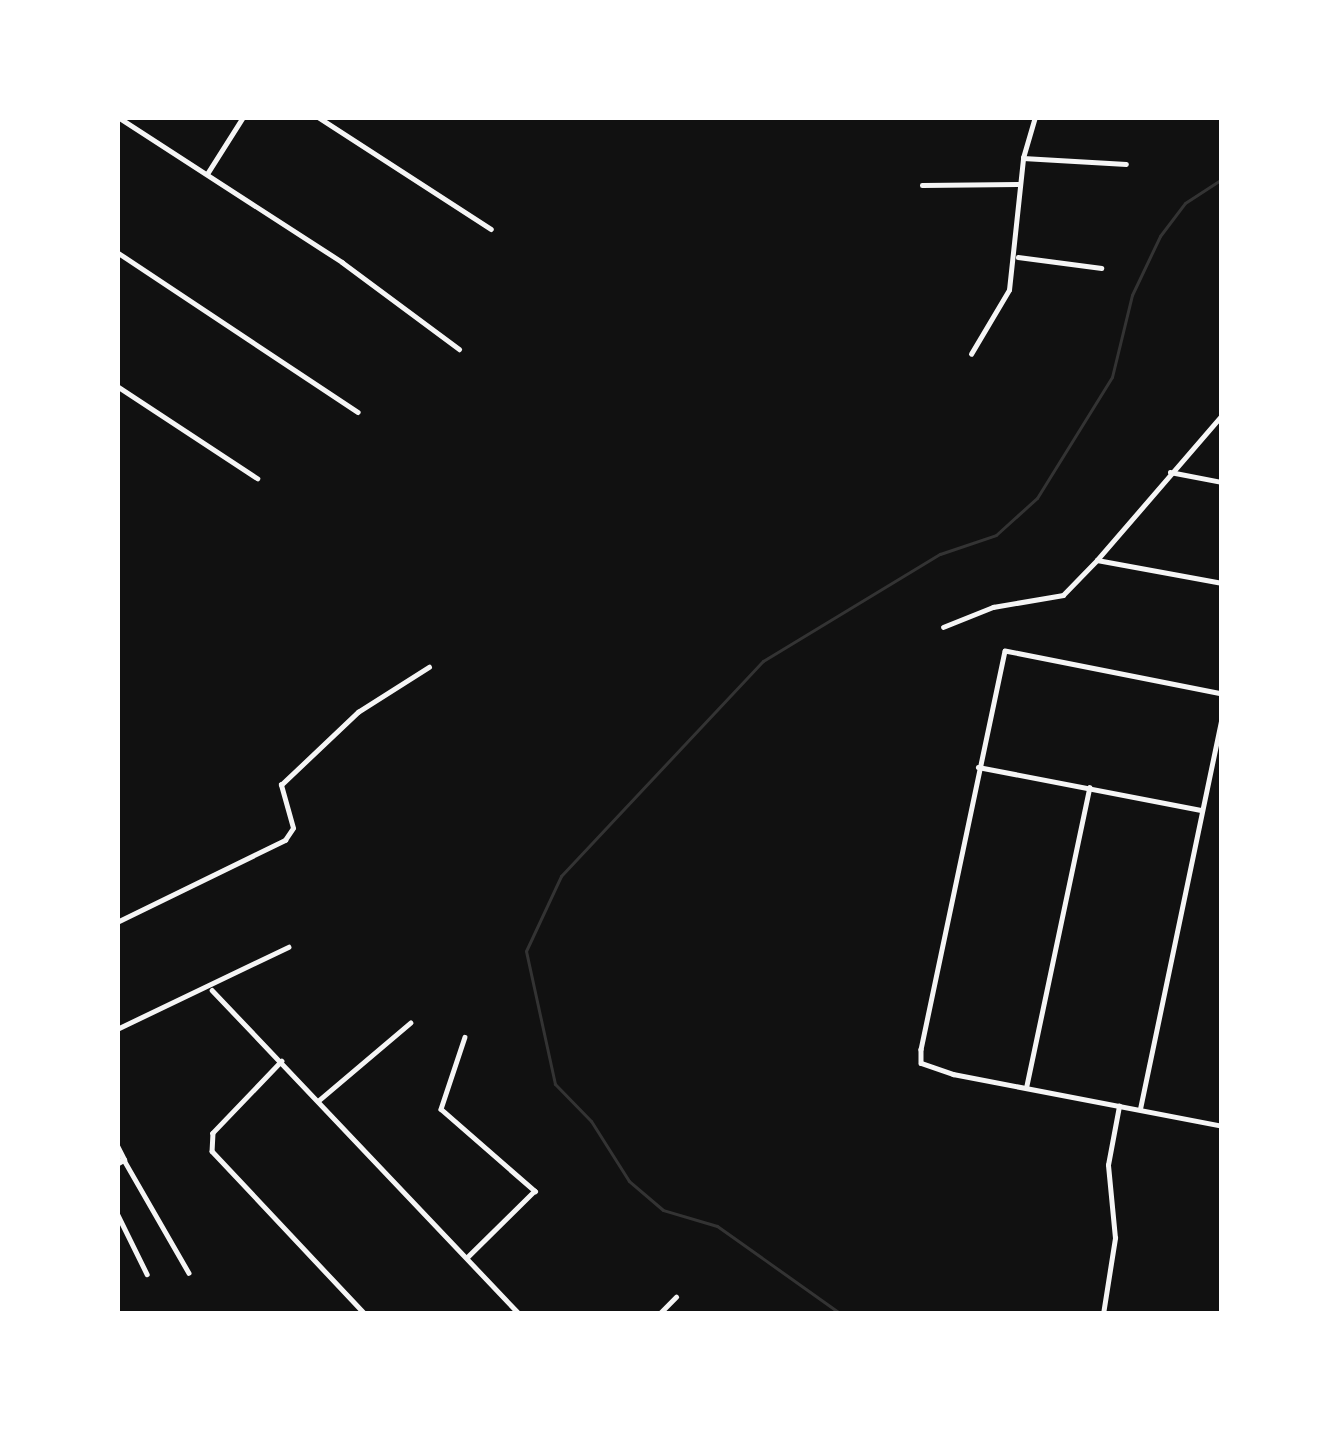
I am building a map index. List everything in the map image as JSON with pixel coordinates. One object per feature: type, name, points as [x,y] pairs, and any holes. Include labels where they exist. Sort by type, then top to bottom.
[{"type":"street","points":[[118,117],[459,349]]},
{"type":"street","points":[[207,174],[243,117]]},
{"type":"street","points":[[318,117],[491,229]]},
{"type":"street","points":[[971,354],[996,323],[1018,257],[1023,158],[1035,117]]},
{"type":"street","points":[[1023,158],[1126,164]]},
{"type":"street","points":[[922,184],[1020,184]]},
{"type":"street","points":[[117,251],[358,412]]},
{"type":"street","points":[[1018,257],[1100,268]]},
{"type":"street","points":[[117,386],[257,478]]},
{"type":"street","points":[[944,626],[993,607],[1063,596],[1222,415]]},
{"type":"street","points":[[1170,472],[1222,482]]},
{"type":"street","points":[[1097,560],[1222,583]]},
{"type":"street","points":[[1222,694],[1012,649],[1002,656],[921,1063],[1222,1126]]},
{"type":"street","points":[[117,922],[285,840],[293,829],[281,785],[358,712],[429,668]]},
{"type":"street","points":[[1140,1109],[1222,715]]},
{"type":"street","points":[[977,767],[1202,811]]},
{"type":"street","points":[[1026,1088],[1089,788]]},
{"type":"street","points":[[117,1029],[212,990],[288,947]]},
{"type":"street","points":[[212,990],[519,1314]]},
{"type":"street","points":[[318,1101],[410,1023]]},
{"type":"street","points":[[465,1037],[442,1109],[536,1191],[467,1258]]},
{"type":"street","points":[[283,1061],[213,1132],[212,1151],[365,1314]]},
{"type":"street","points":[[1103,1314],[1115,1238],[1108,1166],[1120,1105]]},
{"type":"street","points":[[117,1147],[121,1162],[189,1274]]},
{"type":"street","points":[[117,1213],[147,1274]]},
{"type":"street","points":[[659,1314],[676,1297]]},
{"type":"waterway","points":[[841,1314],[717,1226],[663,1210],[629,1181],[591,1121],[555,1084],[526,951],[561,876],[763,661],[940,554],[996,535],[1037,498],[1112,377],[1132,295],[1160,236],[1185,203],[1222,179]]}]
